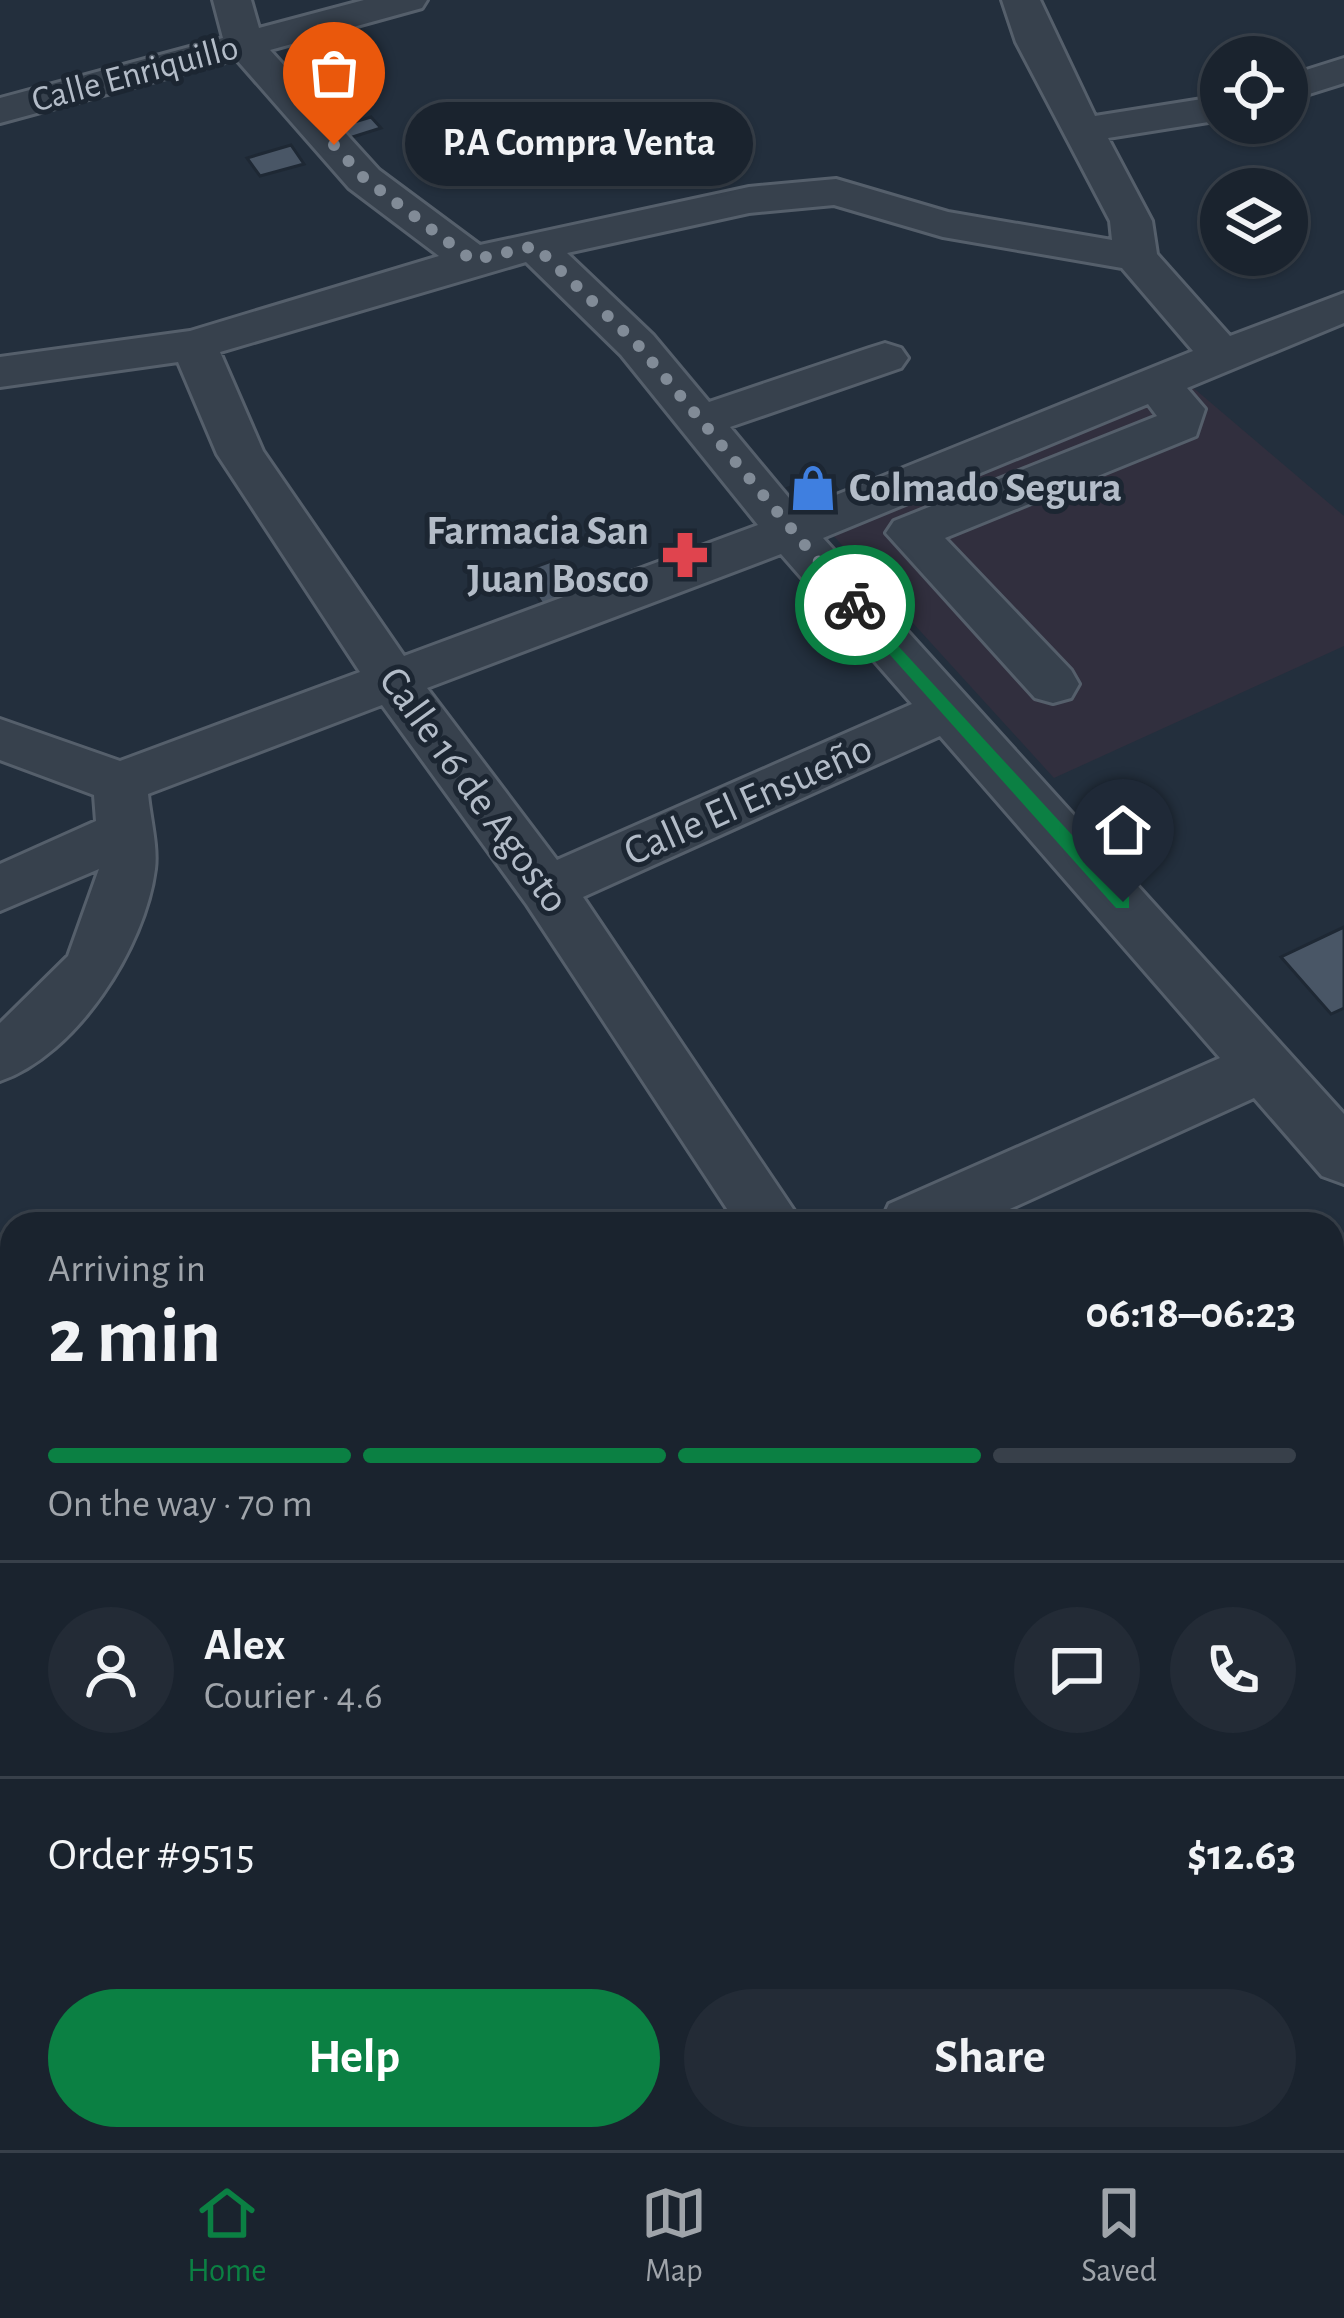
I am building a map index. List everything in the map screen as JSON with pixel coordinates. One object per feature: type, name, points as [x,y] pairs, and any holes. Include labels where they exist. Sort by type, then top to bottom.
[{"type":"street","points":[[232,0],[244,44],[364,178],[472,260]]},
{"type":"street","name":"Calle Enriquillo","points":[[3,99],[244,44],[408,0]]},
{"type":"street","points":[[1021,0],[1131,221],[1136,257],[1223,357]]},
{"type":"street","points":[[1308,81],[1344,70]]},
{"type":"street","points":[[1083,130],[1200,111]]},
{"type":"street","points":[[0,372],[194,345],[472,260],[749,200],[836,192],[944,224],[1136,257]]},
{"type":"street","points":[[535,246],[638,345],[790,532],[1344,1157]]},
{"type":"street","points":[[0,890],[122,808],[395,684],[790,532],[1344,307]]},
{"type":"street","name":"Calle 16 de Agosto","points":[[194,345],[241,454],[395,684],[547,889],[764,1212]]},
{"type":"street","points":[[697,422],[886,358]]},
{"type":"street","points":[[911,533],[1180,425],[1182,409],[1154,385]]},
{"type":"street","points":[[875,495],[1053,684]]},
{"type":"street","name":"Calle El Ensueño","points":[[547,889],[949,710]]},
{"type":"street","points":[[0,739],[122,808]]},
{"type":"street","points":[[0,1057],[41,1025],[92,968],[127,869],[122,808]]},
{"type":"street","points":[[937,1212],[1265,1065]]},
{"type":"shaded area","points":[[1190,385],[1344,516],[1344,646],[1054,778],[830,532]]},
{"type":"building","points":[[336,67],[348,85],[313,94],[301,76]]},
{"type":"building","points":[[371,117],[381,128],[343,140],[334,128]]},
{"type":"building","points":[[291,145],[304,164],[260,176],[247,158]]},
{"type":"building","name":"Colmado Segura","points":[[823,474],[837,489],[802,503],[788,488]]},
{"type":"building","points":[[554,560],[577,593],[543,605],[521,572]]},
{"type":"building","points":[[1344,927],[1344,1008],[1331,1014],[1281,957]]},
{"type":"way so far","points":[[334,145],[364,178],[472,260],[535,246],[638,345],[697,422],[855,605]]},
{"type":"place","name":"P.A Compra Venta","points":[[334,145]]},
{"type":"place","name":"Colmado Segura","points":[[813,488]]},
{"type":"place","name":"Farmacia San Juan Bosco","points":[[685,555]]},
{"type":"route","points":[[855,605],[1123,902]]}]
